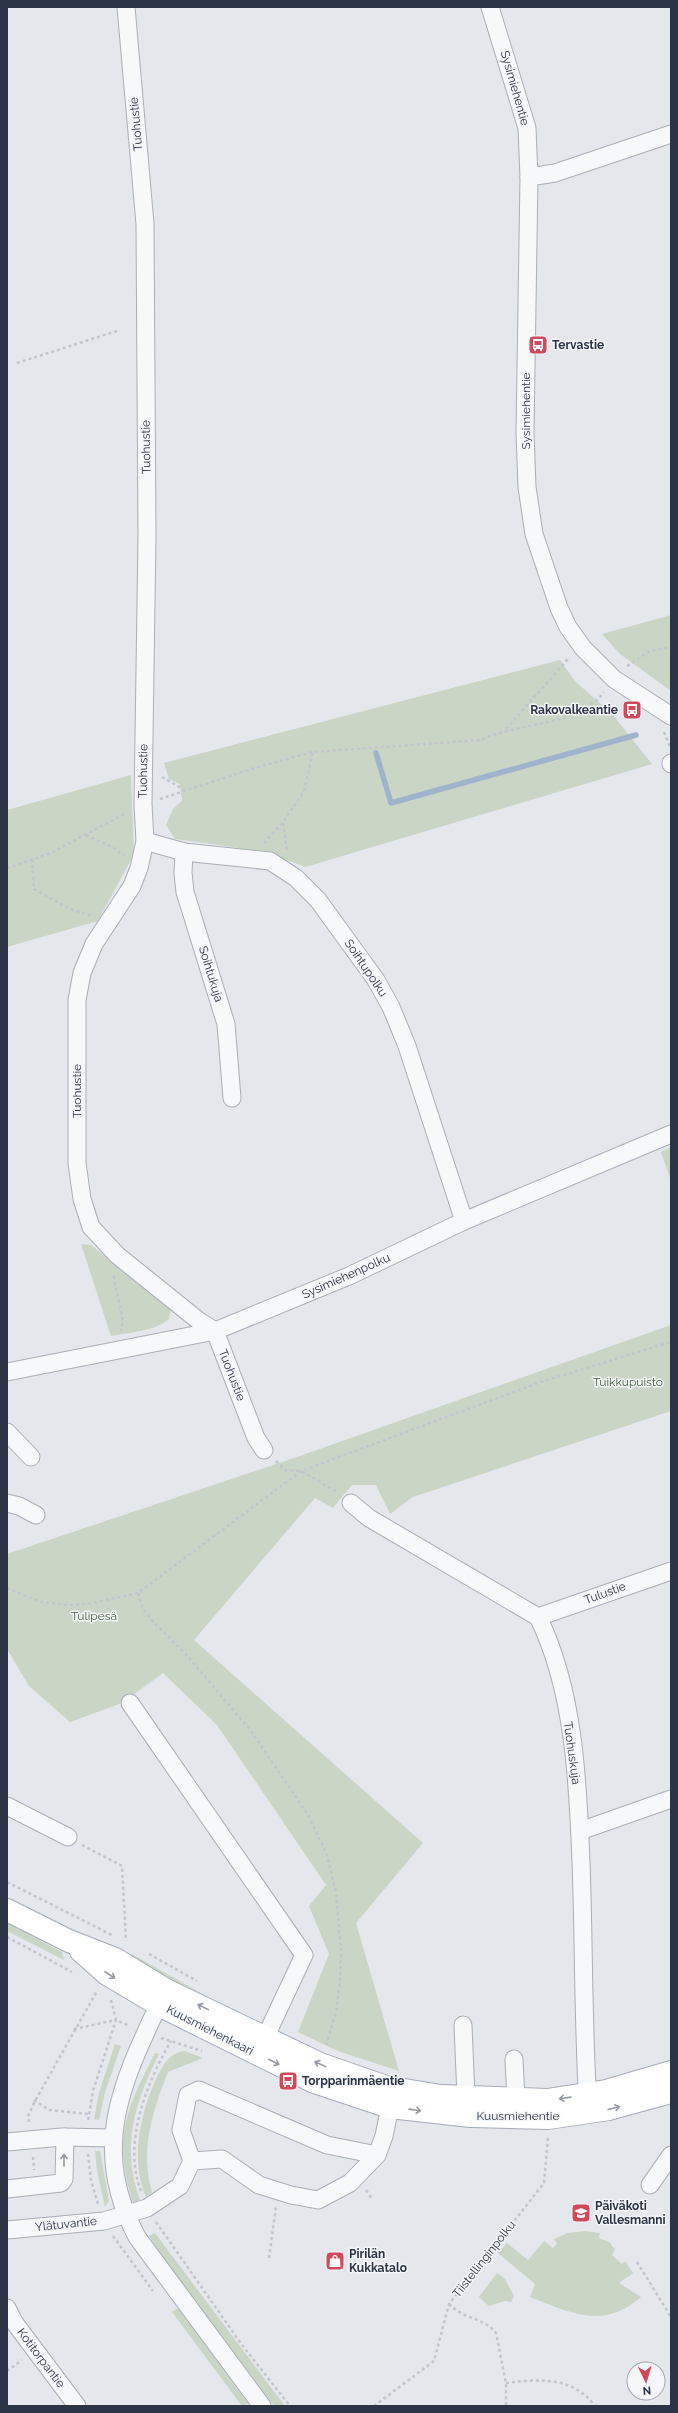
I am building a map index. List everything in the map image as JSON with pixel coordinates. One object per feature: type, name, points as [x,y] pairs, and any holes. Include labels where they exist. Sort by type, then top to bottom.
[{"type":"main road","name":"Kuusmiehenkaari","points":[[7,1910],[69,1941],[115,1959],[162,1997],[312,2081],[366,2091]]},
{"type":"main road","name":"Kuusmiehenkaari","points":[[162,1997],[265,2038],[320,2064],[366,2091]]},
{"type":"main road","name":"Kuusmiehentie","points":[[366,2091],[390,2107],[471,2116],[548,2118],[671,2072]]},
{"type":"main road","name":"Kuusmiehentie","points":[[366,2091],[400,2090],[466,2097],[588,2103],[609,2109],[671,2092]]},
{"type":"street","name":"Tuohustie","points":[[126,7],[145,224],[146,536],[143,804],[145,841],[139,868],[132,886],[94,944],[82,973],[77,1000],[77,1162],[82,1199],[91,1227],[117,1256],[199,1321],[216,1331],[256,1438],[264,1450]]},
{"type":"street","name":"Sysimiehentie","points":[[490,7],[527,128],[529,177],[525,433],[527,487],[534,534],[559,608],[568,627],[583,648],[614,679],[671,716]]},
{"type":"street","points":[[529,177],[555,173],[671,134]]},
{"type":"street","name":"Soihtupolku","points":[[145,841],[184,852],[270,861],[290,874],[318,900],[376,980],[391,1007],[407,1046],[464,1221]]},
{"type":"street","name":"Soihtukuja","points":[[184,852],[185,892],[226,1024],[232,1098]]},
{"type":"street","name":"Sysimiehenpolku","points":[[7,1372],[216,1331],[350,1276],[464,1221],[671,1134]]},
{"type":"street","points":[[7,1432],[31,1457]]},
{"type":"street","points":[[7,1503],[19,1506],[36,1515]]},
{"type":"street","points":[[351,1503],[370,1518],[538,1617]]},
{"type":"street","name":"Tulustie","points":[[538,1617],[671,1570]]},
{"type":"street","name":"Tuohuskuja","points":[[538,1617],[547,1635],[561,1684],[572,1742],[580,1831],[588,2103]]},
{"type":"street","points":[[130,1703],[304,1955],[265,2038]]},
{"type":"street","points":[[580,1831],[671,1799]]},
{"type":"street","points":[[7,1806],[68,1838]]},
{"type":"street","points":[[162,1997],[117,2105],[113,2138],[118,2188],[125,2215],[157,2266],[262,2406]]},
{"type":"street","points":[[463,2025],[466,2097]]},
{"type":"street","points":[[514,2059],[516,2100]]},
{"type":"street","points":[[377,2155],[327,2145],[199,2090],[188,2095],[181,2130],[192,2161],[222,2159],[259,2185],[306,2199],[318,2200],[350,2183],[377,2155],[385,2133],[390,2107]]},
{"type":"street","points":[[7,2142],[65,2137],[113,2138]]},
{"type":"street","points":[[7,2188],[61,2183],[64,2179],[65,2137]]},
{"type":"street","points":[[650,2185],[670,2157]]},
{"type":"street","name":"Ylätuvantie","points":[[7,2230],[104,2220],[147,2208],[180,2186],[192,2161]]},
{"type":"street","name":"Kotitorpantie","points":[[7,2308],[14,2322],[78,2406]]},
{"type":"path","points":[[17,363],[120,330]]},
{"type":"path","points":[[623,668],[650,652],[671,647]]},
{"type":"path","points":[[506,730],[570,658]]},
{"type":"path","points":[[7,868],[51,853],[143,804],[261,766],[313,752],[401,744],[470,742],[506,730],[558,719],[580,710],[600,697]]},
{"type":"path","points":[[664,732],[671,749]]},
{"type":"path","points":[[250,858],[283,822],[304,791],[313,752]]},
{"type":"path","points":[[159,774],[174,786],[186,790]]},
{"type":"path","points":[[283,822],[290,874]]},
{"type":"path","points":[[86,835],[112,847],[139,868]]},
{"type":"path","points":[[32,859],[34,889],[68,908],[108,922]]},
{"type":"path","points":[[117,1256],[114,1272],[115,1292],[124,1322],[121,1334]]},
{"type":"path","points":[[7,1588],[42,1602],[66,1605],[87,1604],[138,1593],[301,1471],[538,1383],[671,1342]]},
{"type":"path","points":[[264,1450],[285,1470],[301,1471],[334,1490],[351,1503]]},
{"type":"path","points":[[138,1593],[143,1610],[154,1624],[184,1652],[251,1731],[308,1815],[327,1855],[336,1893],[341,1949],[340,1981],[336,2013],[324,2051]]},
{"type":"path","points":[[68,1838],[122,1866],[124,1940]]},
{"type":"path","points":[[7,1937],[73,1972]]},
{"type":"path","points":[[29,2129],[28,2116],[34,2101],[74,2029],[100,1987]]},
{"type":"path","points":[[109,1997],[115,2011],[116,2020]]},
{"type":"path","points":[[74,2029],[116,2020],[147,2032]]},
{"type":"path","points":[[171,2041],[156,2066],[141,2105],[137,2123],[136,2166],[139,2188],[147,2208],[242,2345],[290,2406]]},
{"type":"path","points":[[34,2101],[49,2110],[88,2114]]},
{"type":"path","name":"Tiistellinginpolku","points":[[374,2406],[434,2361],[449,2304],[544,2183],[549,2131],[548,2118]]},
{"type":"path","points":[[269,2258],[278,2191]]},
{"type":"path","points":[[637,2262],[671,2317]]},
{"type":"path","points":[[449,2304],[463,2316],[492,2327],[496,2333],[506,2383],[506,2406]]},
{"type":"path","points":[[506,2383],[538,2379],[554,2380],[576,2390],[595,2406]]},
{"type":"green space","points":[[671,615],[671,691],[620,654],[602,634]]},
{"type":"green space","points":[[560,660],[575,681],[613,715],[652,764],[305,867],[274,856],[257,852],[175,839],[166,825],[173,809],[182,801],[180,784],[169,779],[164,763]]},
{"type":"green space","points":[[131,775],[134,854],[98,921],[7,947],[7,810]]},
{"type":"green space","points":[[671,1147],[671,1181],[661,1152]]},
{"type":"green space","points":[[81,1244],[91,1245],[171,1308],[169,1319],[156,1327],[111,1336]]},
{"type":"green space","name":"Tulipesä","points":[[671,1325],[671,1411],[413,1497],[390,1514],[376,1485],[352,1485],[333,1508],[315,1498],[194,1640],[423,1843],[356,1923],[399,2071],[338,2051],[298,2032],[329,1954],[309,1906],[326,1885],[217,1725],[163,1673],[122,1703],[70,1722],[29,1686],[7,1649],[7,1554],[297,1457]]},
{"type":"green space","points":[[7,1923],[62,1952],[64,1960],[7,1931]]},
{"type":"green space","points":[[132,1954],[261,2027],[127,1960]]},
{"type":"green space","points":[[115,2044],[121,2046],[105,2092],[99,2120],[94,2119],[99,2093]]},
{"type":"green space","points":[[185,2051],[203,2058],[168,2072],[157,2102],[150,2131],[147,2161],[152,2192],[146,2197],[141,2183],[138,2153],[139,2138],[145,2107],[156,2079],[164,2065],[174,2054]]},
{"type":"green space","points":[[155,2053],[159,2054],[143,2090],[133,2126],[131,2161],[134,2180],[140,2200],[133,2203],[124,2160],[123,2142],[125,2125],[136,2092]]},
{"type":"green space","points":[[95,2151],[100,2151],[109,2201],[105,2207],[97,2171]]},
{"type":"green space","points":[[585,2231],[600,2233],[599,2238],[611,2243],[615,2249],[612,2255],[622,2264],[625,2261],[633,2273],[619,2283],[641,2297],[627,2307],[614,2313],[600,2316],[573,2313],[530,2297],[535,2284],[498,2253],[507,2243],[528,2260],[544,2241],[553,2248],[557,2244],[554,2239],[568,2233]]},
{"type":"green space","points":[[155,2233],[285,2406],[274,2406],[172,2271],[149,2236]]},
{"type":"green space","points":[[497,2273],[505,2279],[514,2296],[511,2302],[505,2301],[489,2306],[479,2297]]},
{"type":"green space","points":[[178,2308],[248,2404],[242,2406],[172,2312]]},
{"type":"waterway","points":[[376,753],[391,803],[636,735]]},
{"type":"place","name":"Tervastie","points":[[538,345]]},
{"type":"place","name":"Rakovalkeantie","points":[[632,710]]},
{"type":"place","name":"Torpparinmäentie","points":[[288,2081]]},
{"type":"place","name":"Päiväkoti Vallesmanni","points":[[581,2213]]},
{"type":"place","name":"Pirilän Kukkatalo","points":[[335,2261]]},
{"type":"park label","name":"Tuikkupuisto","points":[[628,1382]]}]
